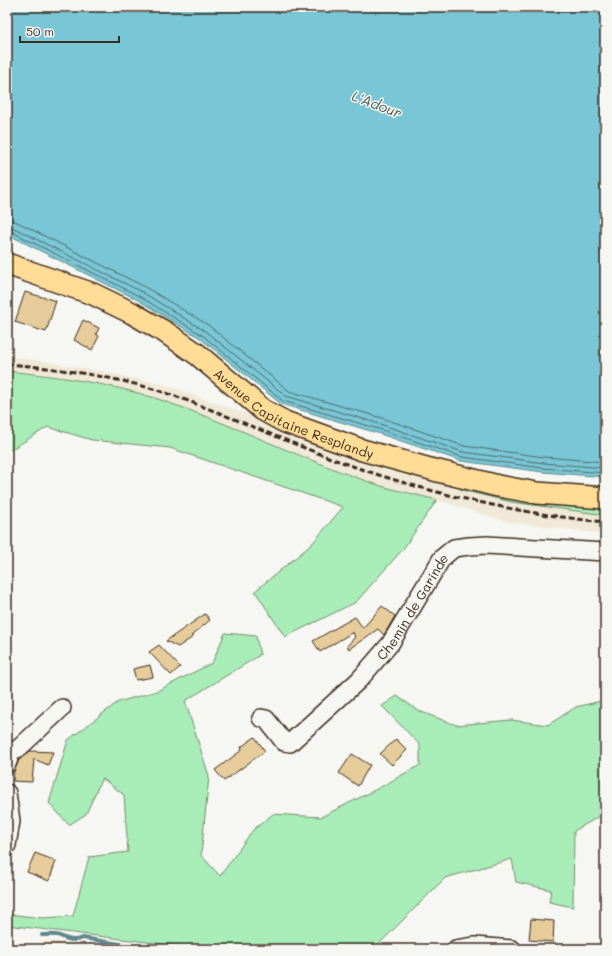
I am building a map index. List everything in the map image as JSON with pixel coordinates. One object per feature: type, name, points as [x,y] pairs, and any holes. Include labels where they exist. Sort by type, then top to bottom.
[{"type":"main road","name":"Avenue Capitaine Resplandy","points":[[7,264],[93,294],[132,313],[165,332],[197,354],[263,410],[285,422],[362,450],[491,484],[537,493],[605,498]]},
{"type":"street","name":"Chemin de Garinde","points":[[261,718],[266,719],[284,742],[290,743],[359,680],[390,644],[442,558],[454,548],[487,545],[605,552]]},
{"type":"street","points":[[7,764],[11,753],[20,747],[62,708]]},
{"type":"street","points":[[7,793],[11,821],[7,845]]},
{"type":"street","points":[[456,949],[475,946],[512,949]]},
{"type":"shaded area","points":[[7,357],[22,358],[101,371],[165,385],[244,413],[361,460],[461,490],[511,502],[605,515],[605,534],[508,522],[437,500],[381,486],[217,420],[155,398],[101,384],[48,375],[7,371]]},
{"type":"shaded area","points":[[42,941],[100,947],[99,949],[41,949]]},
{"type":"green space","points":[[7,371],[82,381],[119,388],[155,398],[212,419],[352,476],[381,486],[437,500],[403,549],[356,602],[285,637],[255,591],[311,545],[343,507],[170,448],[92,440],[48,427],[7,452]]},
{"type":"green space","points":[[463,485],[605,505],[605,515],[511,502],[461,490]]},
{"type":"green space","points":[[225,633],[256,636],[260,655],[185,701],[209,776],[201,855],[220,876],[253,830],[273,814],[321,817],[377,789],[420,765],[420,745],[382,706],[397,696],[419,711],[456,725],[511,720],[548,725],[576,707],[605,700],[605,813],[574,831],[573,907],[549,902],[551,890],[516,882],[512,859],[445,878],[374,949],[205,949],[7,925],[7,914],[43,918],[73,916],[89,857],[128,852],[124,795],[102,778],[86,814],[69,825],[49,803],[68,740],[118,702],[157,691],[212,663]]},
{"type":"water","name":"L'Adour","points":[[7,7],[605,7],[605,477],[543,472],[461,461],[377,433],[281,404],[200,338],[138,300],[7,234]]},
{"type":"building","points":[[25,292],[56,301],[46,332],[15,322]]},
{"type":"building","points":[[83,320],[99,328],[96,334],[99,336],[92,350],[74,340]]},
{"type":"building","points":[[382,606],[395,616],[384,635],[378,629],[349,649],[347,646],[355,637],[353,632],[320,652],[313,641],[355,617],[363,628]]},
{"type":"building","points":[[205,614],[210,620],[191,636],[193,637],[178,647],[166,641]]},
{"type":"building","points":[[159,645],[180,667],[171,675],[149,652]]},
{"type":"building","points":[[150,665],[153,677],[136,680],[133,669]]},
{"type":"building","points":[[255,737],[265,751],[224,781],[215,770],[242,750],[241,747]]},
{"type":"building","points":[[396,739],[407,750],[392,765],[380,754]]},
{"type":"building","points":[[30,751],[53,752],[48,765],[34,759],[32,782],[13,781],[14,771],[19,760]]},
{"type":"building","points":[[352,754],[370,765],[358,786],[339,773]]},
{"type":"building","points":[[35,853],[56,861],[49,881],[27,872]]},
{"type":"building","points":[[531,919],[554,921],[553,942],[529,940]]},
{"type":"waterway","points":[[42,935],[56,935],[74,940],[83,938],[150,949]]},
{"type":"railway","points":[[7,364],[48,368],[91,375],[153,389],[196,404],[361,469],[451,496],[512,509],[574,519],[605,522]]}]
